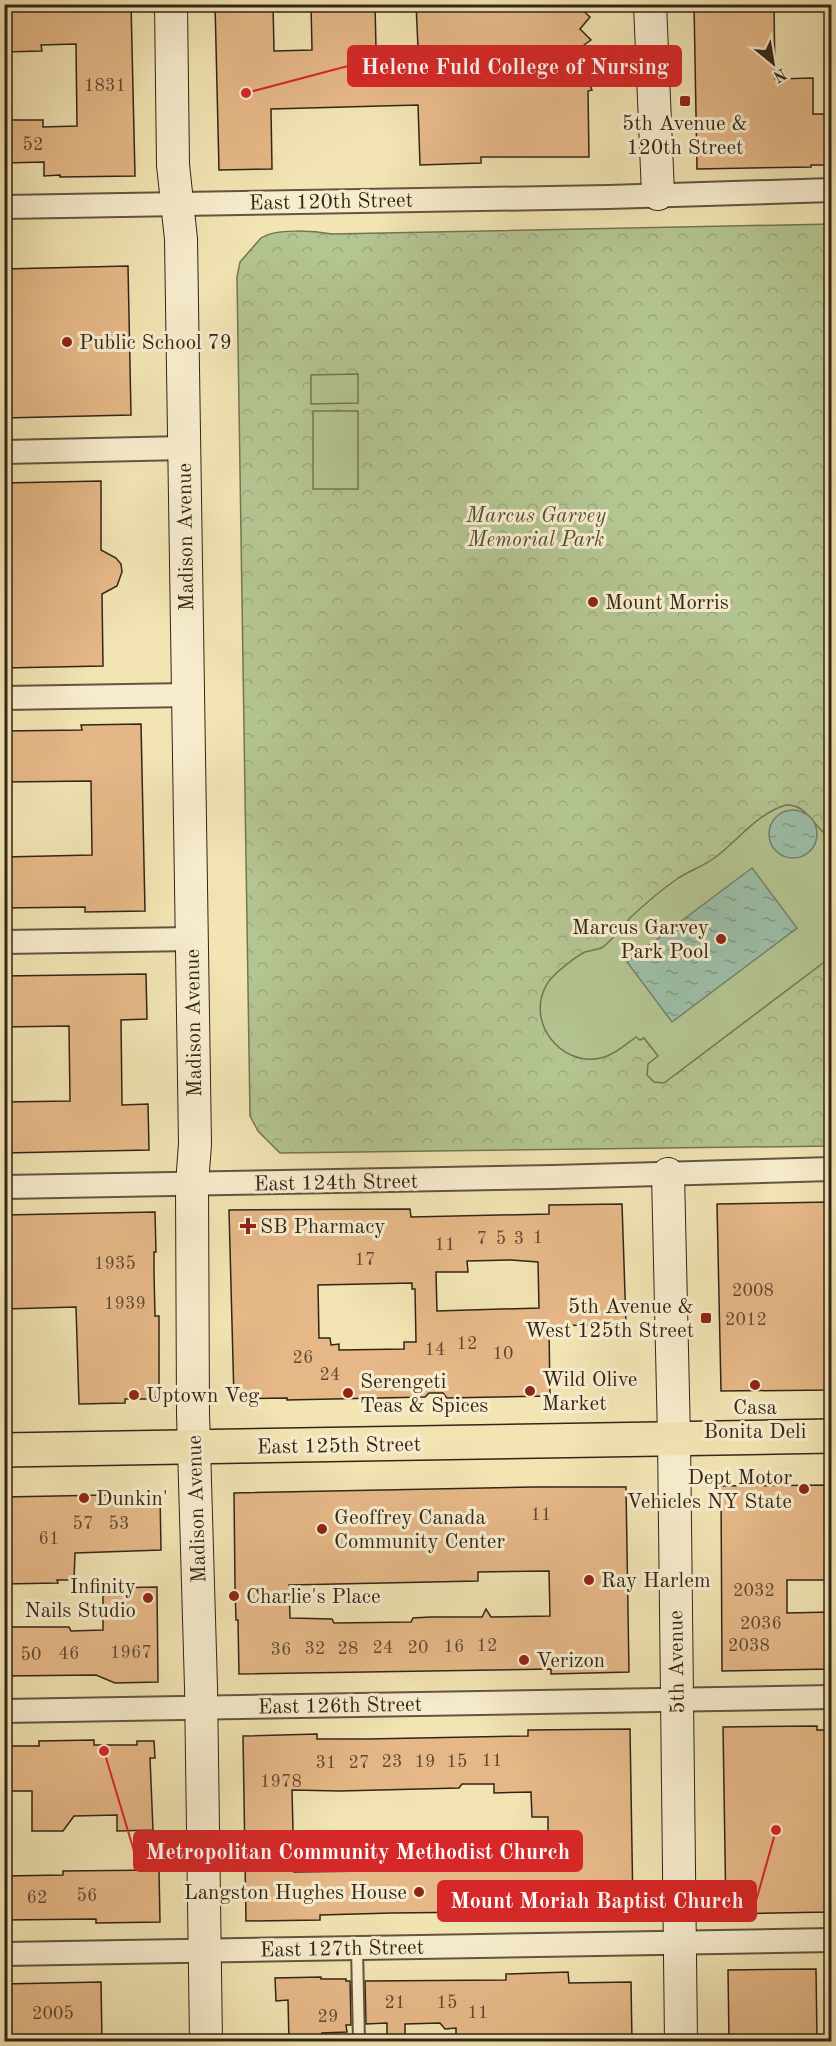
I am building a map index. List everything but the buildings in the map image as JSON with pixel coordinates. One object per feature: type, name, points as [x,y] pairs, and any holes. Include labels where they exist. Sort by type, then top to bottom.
[{"type":"main road","name":"Madison Avenue","points":[[171,4],[173,165],[181,239],[195,1144],[192,1184],[194,1448],[206,2042]]},
{"type":"main road","points":[[650,4],[658,194]]},
{"type":"main road","name":"5th Avenue","points":[[668,1174],[674,1438],[681,2042]]},
{"type":"main road","name":"East 125th Street","points":[[4,1450],[831,1436]]},
{"type":"street","name":"East 120th Street","points":[[4,207],[831,190]]},
{"type":"street","points":[[4,452],[184,448]]},
{"type":"street","points":[[4,698],[188,695]]},
{"type":"street","points":[[4,942],[192,939]]},
{"type":"street","name":"East 124th Street","points":[[4,1187],[831,1169]]},
{"type":"street","name":"East 126th Street","points":[[4,1711],[831,1697]]},
{"type":"street","name":"East 127th Street","points":[[4,1954],[831,1940]]},
{"type":"lane","points":[[357,1948],[359,2042]]},
{"type":"green space","name":"Marcus Garvey Memorial Park","points":[[831,224],[831,1146],[280,1153],[258,1131],[250,1116],[237,277],[240,262],[261,238],[286,232],[306,231],[332,234]]},
{"type":"green space","points":[[358,374],[358,403],[311,404],[311,375]]},
{"type":"green space","points":[[313,411],[358,411],[358,489],[313,489]]},
{"type":"green space","name":"Marcus Garvey Park Pool","points":[[786,805],[800,808],[831,838],[831,957],[664,1083],[654,1082],[647,1075],[648,1064],[658,1056],[644,1038],[640,1040],[636,1037],[615,1052],[601,1058],[586,1059],[560,1048],[550,1038],[540,1012],[541,998],[547,984],[554,976],[581,954],[603,947],[631,917],[665,888],[712,859],[766,814]]},
{"type":"water","points":[[788,810],[798,810],[813,820],[817,834],[816,843],[807,854],[798,858],[788,858],[773,848],[769,839],[769,829],[779,814]]},
{"type":"water","points":[[752,868],[797,928],[672,1022],[627,962]]},
{"type":"place","name":"Helene Fuld College of Nursing","points":[[246,93]]},
{"type":"place","name":"5th Avenue & 120th Street","points":[[685,101]]},
{"type":"place","name":"Public School 79","points":[[67,342]]},
{"type":"place","name":"Mount Morris","points":[[593,602]]},
{"type":"place","name":"Marcus Garvey Park Pool","points":[[721,939]]},
{"type":"place","name":"SB Pharmacy","points":[[248,1226]]},
{"type":"place","name":"5th Avenue & West 125th Street","points":[[706,1318]]},
{"type":"place","name":"Casa Bonita Deli","points":[[755,1385]]},
{"type":"place","name":"Wild Olive Market","points":[[530,1391]]},
{"type":"place","name":"Serengeti Teas & Spices","points":[[348,1393]]},
{"type":"place","name":"Uptown Veg","points":[[134,1395]]},
{"type":"place","name":"Dept Motor Vehicles NY State","points":[[804,1489]]},
{"type":"place","name":"Dunkin'","points":[[84,1498]]},
{"type":"place","name":"Geoffrey Canada Community Center","points":[[322,1529]]},
{"type":"place","name":"Ray Harlem","points":[[589,1580]]},
{"type":"place","name":"Charlie's Place","points":[[234,1596]]},
{"type":"place","name":"Infinity Nails Studio","points":[[148,1598]]},
{"type":"place","name":"Verizon","points":[[524,1660]]},
{"type":"place","name":"Metropolitan Community Methodist Church","points":[[104,1751]]},
{"type":"place","name":"Mount Moriah Baptist Church","points":[[776,1830]]},
{"type":"place","name":"Langston Hughes House","points":[[419,1892]]}]
